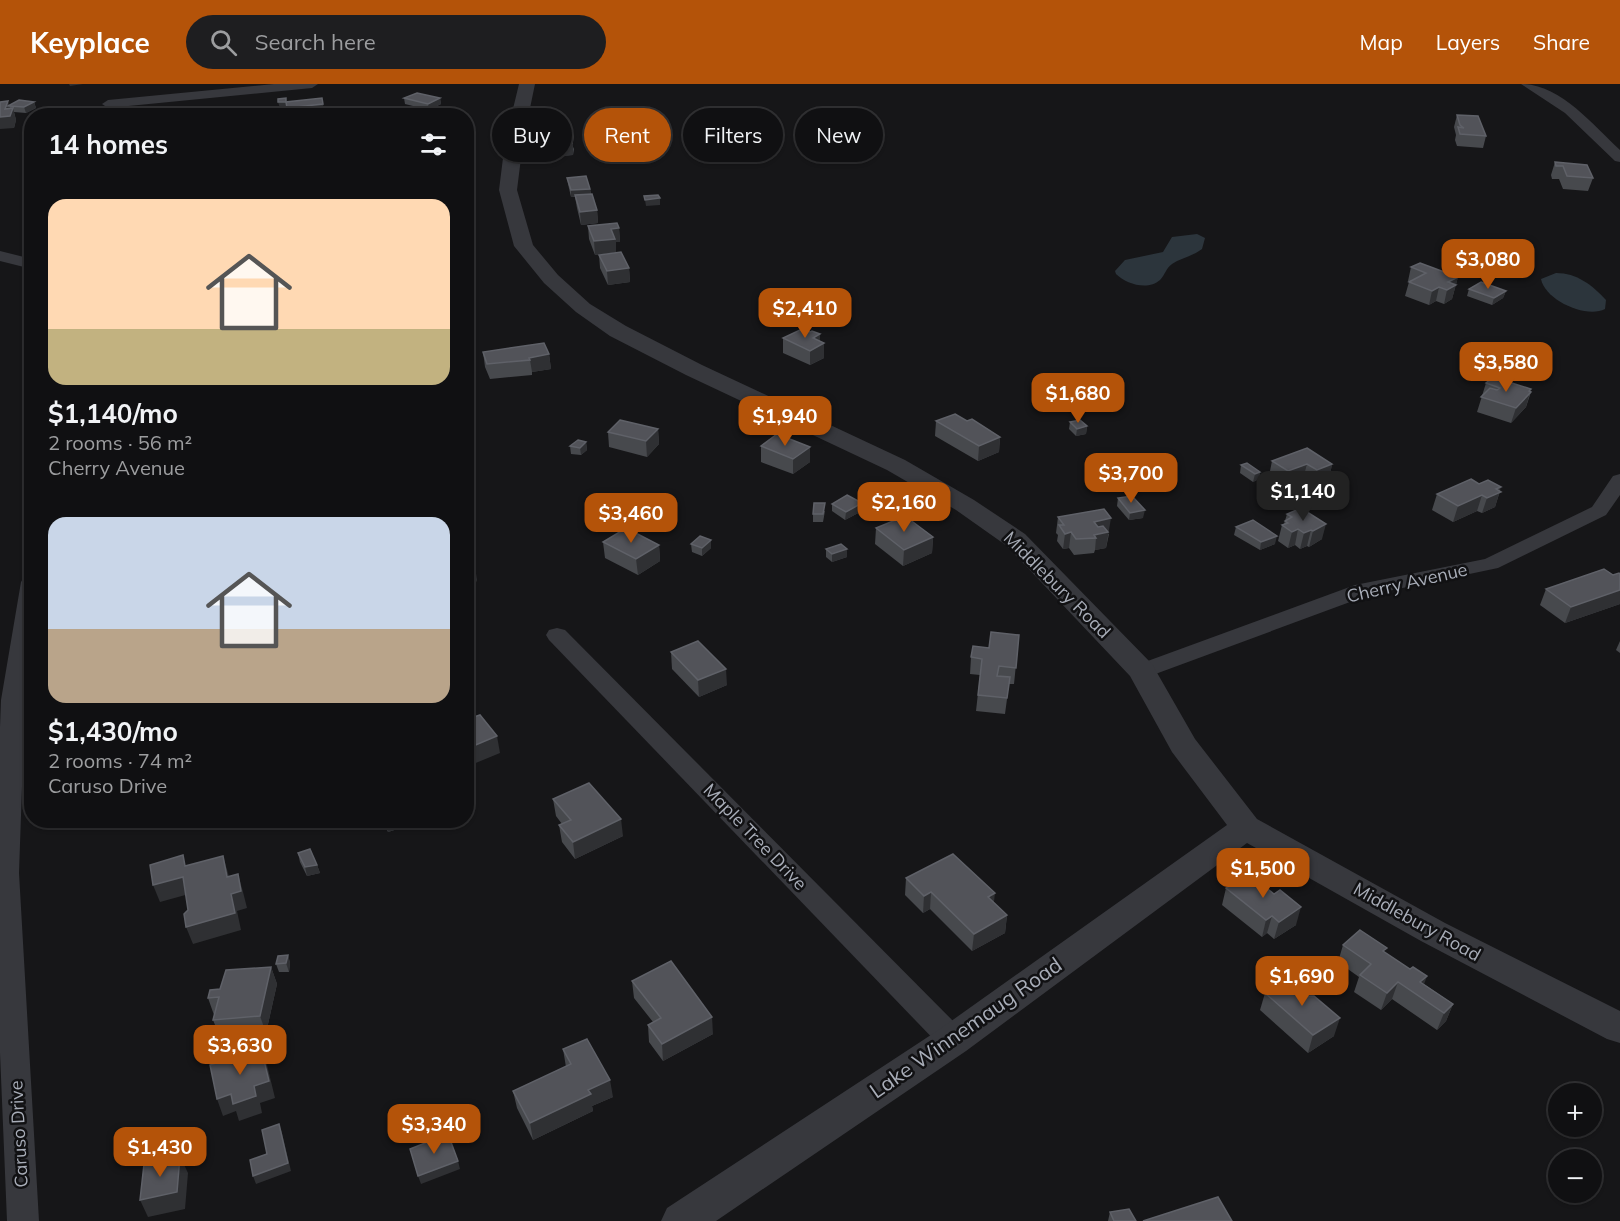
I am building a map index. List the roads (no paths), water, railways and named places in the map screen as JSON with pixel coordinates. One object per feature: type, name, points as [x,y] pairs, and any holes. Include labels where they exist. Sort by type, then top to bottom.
[{"type":"street","points":[[108,104],[312,84]]},
{"type":"street","name":"Middlebury Road","points":[[527,84],[514,142],[508,190],[524,246],[551,279],[583,308],[618,331],[694,370],[896,465],[965,505],[1016,540],[1142,671],[1183,745],[1246,827],[1433,932],[1620,1028]]},
{"type":"street","points":[[1527,84],[1570,110],[1620,158]]},
{"type":"street","points":[[0,256],[24,262]]},
{"type":"street","name":"Cherry Avenue","points":[[1142,671],[1362,590],[1491,564],[1599,511],[1620,480]]},
{"type":"street","name":"Caruso Drive","points":[[23,1221],[6,873],[13,700],[24,632]]},
{"type":"street","name":"Maple Tree Drive","points":[[558,634],[953,1040]]},
{"type":"street","name":"Lake Winnemaug Road","points":[[682,1221],[953,1040],[1246,827]]}]
